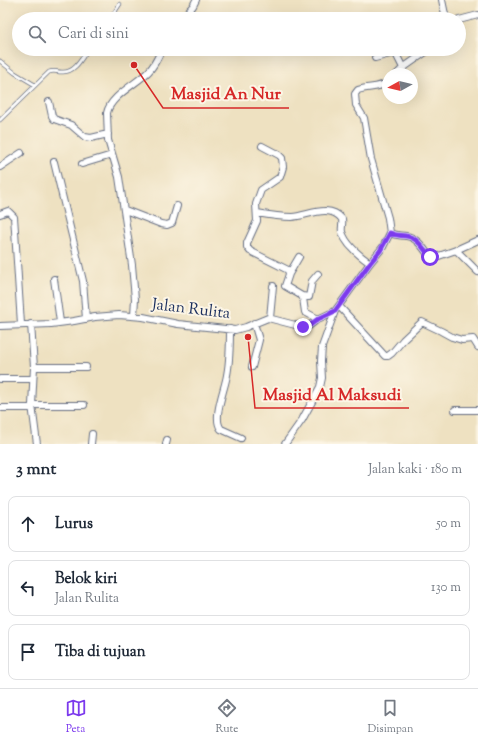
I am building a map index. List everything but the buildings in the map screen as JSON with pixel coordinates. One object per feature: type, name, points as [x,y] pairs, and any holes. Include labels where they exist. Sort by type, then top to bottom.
[{"type":"street","points":[[187,12],[196,0]]},
{"type":"street","points":[[442,0],[445,12]]},
{"type":"street","points":[[466,18],[478,15]]},
{"type":"street","points":[[134,316],[135,299],[125,210],[119,177],[112,155],[108,134],[107,113],[112,102],[148,72],[158,56]]},
{"type":"street","points":[[375,58],[381,56]]},
{"type":"street","points":[[397,56],[403,68],[420,56]]},
{"type":"street","points":[[285,444],[302,420],[320,387],[322,378],[320,361],[322,347],[337,308],[380,251],[390,233],[388,218],[371,159],[365,122],[356,105],[355,96],[358,90],[382,86]]},
{"type":"street","points":[[49,102],[54,120],[71,125],[85,137],[91,138],[108,134]]},
{"type":"street","points":[[262,146],[279,155],[282,158],[283,167],[280,177],[261,190],[256,204],[257,221],[247,243],[248,249],[286,268],[289,274]]},
{"type":"street","points":[[0,167],[21,153]]},
{"type":"street","points":[[82,164],[112,155]]},
{"type":"street","points":[[54,162],[83,281],[86,319]]},
{"type":"street","points":[[125,210],[167,225],[172,223],[177,206]]},
{"type":"street","points":[[257,213],[295,217],[320,210],[338,215],[342,220],[344,236],[360,256],[370,263]]},
{"type":"street","points":[[0,214],[8,211],[14,217],[21,324]]},
{"type":"street","points":[[390,233],[414,239],[430,257],[433,258],[478,240]]},
{"type":"street","points":[[456,250],[478,272]]},
{"type":"street","points":[[299,257],[289,274],[285,286],[302,296],[310,297],[312,281],[318,274]]},
{"type":"street","points":[[54,279],[60,322]]},
{"type":"street","points":[[272,286],[270,318],[301,327],[309,326],[337,308]]},
{"type":"street","points":[[302,296],[306,312],[318,319]]},
{"type":"street","points":[[337,308],[385,356],[392,353],[422,322],[452,337],[462,340],[473,339],[478,347]]},
{"type":"street","name":"Jalan Rulita","points":[[0,326],[60,322],[109,315],[134,316],[178,324],[230,329],[242,328],[270,318]]},
{"type":"street","points":[[252,367],[259,338],[254,323]]},
{"type":"street","points":[[31,324],[34,367],[32,406],[37,444]]},
{"type":"street","points":[[230,329],[228,371],[217,420],[221,429],[241,438]]},
{"type":"street","points":[[34,367],[86,367]]},
{"type":"street","points":[[0,379],[33,379]]},
{"type":"street","points":[[0,408],[32,406],[84,406]]},
{"type":"street","points":[[455,410],[478,410]]},
{"type":"street","points":[[91,444],[92,434]]},
{"type":"lane","points":[[115,12],[120,4]]},
{"type":"lane","points":[[0,120],[51,71],[66,72],[79,63],[84,56]]},
{"type":"lane","points":[[0,60],[15,73],[35,85]]},
{"type":"place","name":"Masjid An Nur","points":[[134,65]]},
{"type":"place","name":"Masjid Al Maksudi","points":[[248,337]]},
{"type":"route","points":[[303,327],[309,326],[318,319],[335,311],[380,251],[387,241],[390,233],[397,236],[406,236],[414,239],[430,257]]}]
